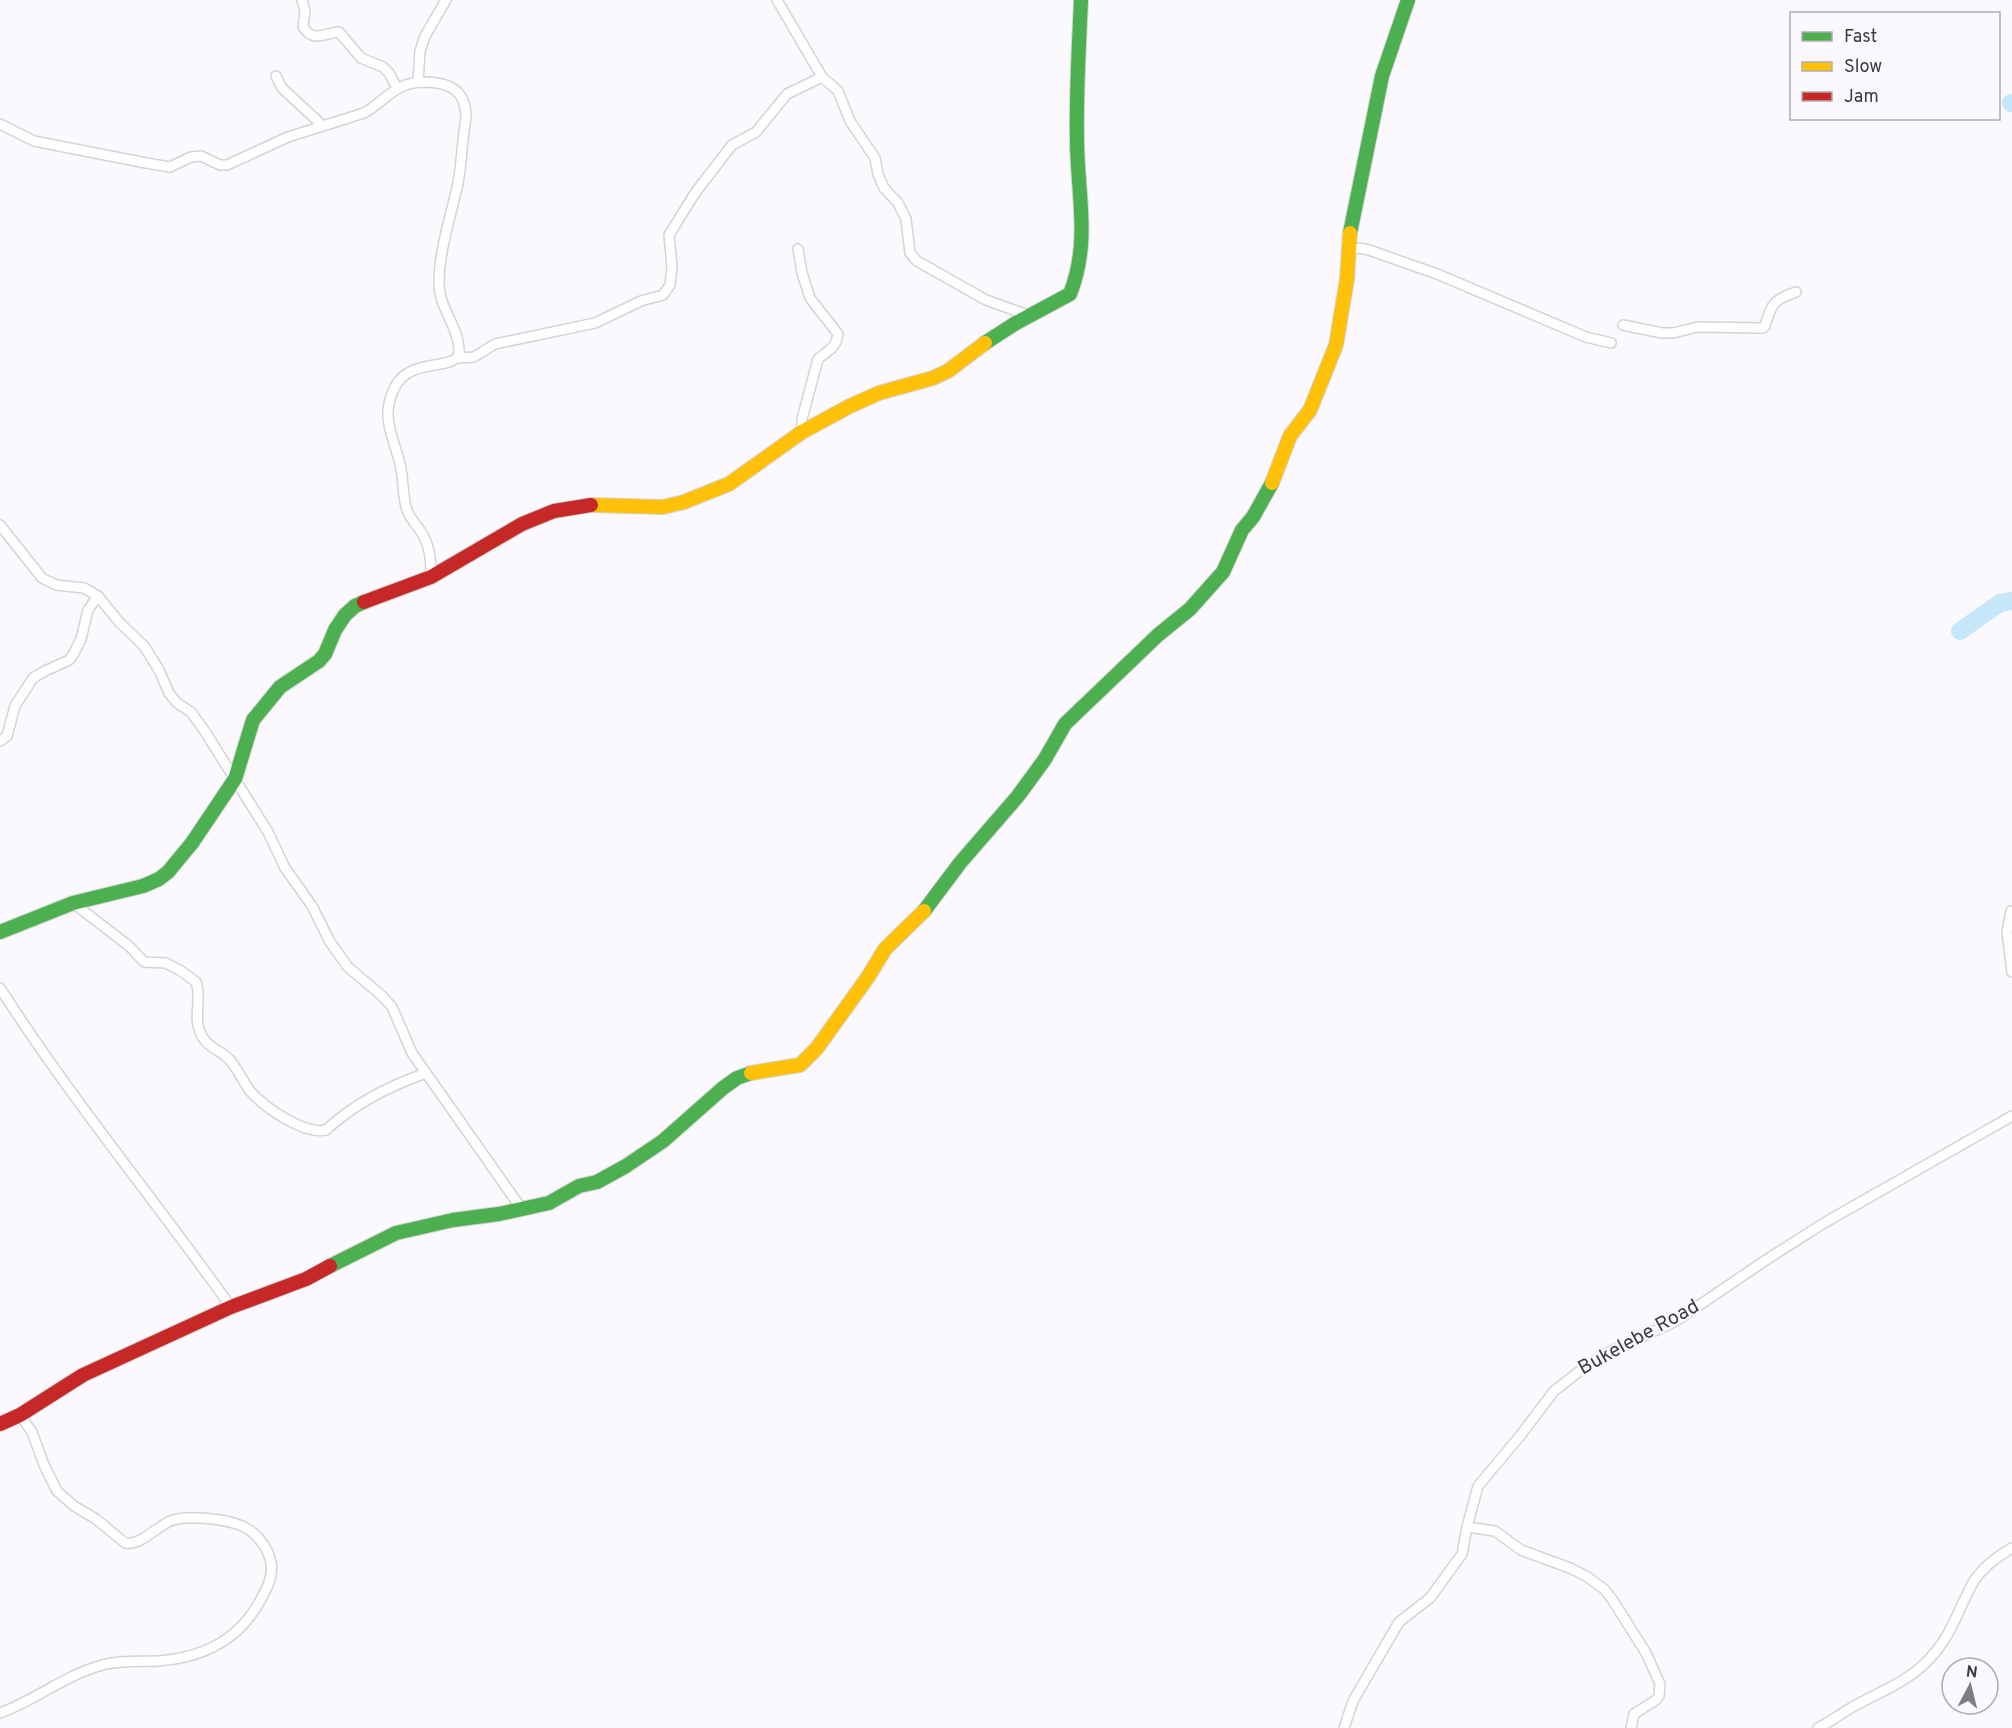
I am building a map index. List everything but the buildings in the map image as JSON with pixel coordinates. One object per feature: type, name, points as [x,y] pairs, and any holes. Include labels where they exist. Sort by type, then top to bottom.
[{"type":"street","points":[[302,0],[305,11],[303,27],[308,34],[318,37],[339,32],[361,58],[383,67],[397,88]]},
{"type":"street","points":[[418,82],[420,51],[425,36],[446,0]]},
{"type":"street","points":[[777,0],[822,77],[838,91],[850,121],[875,158],[884,188],[903,211],[910,253],[917,261],[986,300],[1028,315]]},
{"type":"street","points":[[0,932],[73,903],[143,886],[168,872],[192,843],[235,779],[253,720],[280,687],[319,661],[345,615],[366,601],[431,577],[522,524],[554,511],[595,504],[663,507],[684,502],[729,484],[802,432],[879,393],[933,378],[948,371],[976,349],[1028,315],[1071,294],[1081,269],[1084,223],[1077,147],[1081,0]]},
{"type":"street","points":[[0,1424],[20,1415],[83,1375],[231,1307],[306,1279],[396,1233],[549,1203],[579,1186],[609,1176],[663,1141],[737,1078],[753,1072],[800,1065],[817,1048],[868,977],[885,949],[921,914],[954,871],[1018,796],[1045,759],[1065,724],[1158,635],[1190,609],[1223,572],[1242,530],[1253,517],[1270,488],[1290,436],[1310,410],[1336,345],[1348,250],[1382,76],[1408,0]]},
{"type":"street","points":[[276,76],[282,88],[323,126]]},
{"type":"street","points":[[431,577],[431,561],[427,544],[406,509],[400,463],[390,436],[388,409],[395,386],[401,377],[429,365],[458,358],[474,357],[495,344],[595,323],[641,302],[663,295],[670,285],[672,267],[669,235],[695,193],[732,145],[756,132],[787,94],[822,77]]},
{"type":"street","points":[[0,124],[34,141],[170,166],[196,156],[220,165],[227,165],[288,137],[374,108],[397,88],[418,82],[452,86],[466,108],[459,180],[449,217],[439,282],[440,294],[459,343],[458,358]]},
{"type":"street","points":[[1348,250],[1359,248],[1437,274],[1586,337],[1611,343]]},
{"type":"street","points":[[798,249],[802,273],[810,298],[838,334],[832,348],[818,359],[802,419],[802,432]]},
{"type":"street","points":[[1623,325],[1673,333],[1697,327],[1763,328],[1773,303],[1779,298],[1796,292]]},
{"type":"street","points":[[0,525],[42,578],[48,583],[84,588],[98,596],[119,622],[144,646],[159,670],[169,693],[177,703],[191,712],[235,779],[268,832],[285,868],[312,906],[330,942],[348,967],[392,1007],[412,1053],[521,1208]]},
{"type":"street","points":[[0,741],[7,736],[15,706],[33,678],[69,660],[73,655],[81,639],[88,610],[98,596]]},
{"type":"street","points":[[73,903],[129,946],[144,962],[166,963],[196,982],[198,1026],[202,1037],[209,1046],[227,1057],[258,1099],[302,1128],[319,1132],[326,1130],[365,1100],[426,1073]]},
{"type":"street","points":[[2011,911],[2007,932],[2012,972]]},
{"type":"street","points":[[0,988],[72,1095],[180,1236],[231,1307]]},
{"type":"street","name":"Bukelebe Road","points":[[1344,1728],[1353,1701],[1399,1622],[1430,1598],[1462,1554],[1478,1486],[1554,1391],[1571,1376],[1609,1353],[1676,1321],[1824,1223],[2012,1116]]},
{"type":"street","points":[[0,1713],[56,1684],[99,1666],[189,1658],[212,1649],[228,1640],[253,1613],[269,1583],[272,1566],[268,1552],[260,1539],[237,1524],[194,1517],[173,1520],[138,1541],[131,1544],[125,1543],[57,1491],[44,1465],[32,1432],[20,1415]]},
{"type":"street","points":[[1467,1527],[1495,1531],[1521,1550],[1570,1568],[1586,1576],[1612,1599],[1646,1653],[1660,1684],[1659,1696],[1634,1714],[1631,1728]]},
{"type":"street","points":[[1818,1728],[1858,1704],[1885,1692],[1917,1671],[1931,1658],[1947,1637],[1975,1580],[1987,1566],[2012,1548]]},
{"type":"waterway","points":[[1960,631],[2000,603],[2012,601]]},
{"type":"traffic: fast","points":[[985,343],[1016,323],[1070,294],[1076,274],[1081,236],[1077,121],[1081,0]]},
{"type":"traffic: fast","points":[[1350,233],[1382,76],[1408,0]]},
{"type":"traffic: fast","points":[[924,911],[960,863],[1018,796],[1045,759],[1065,724],[1158,635],[1190,609],[1223,572],[1242,530],[1253,517],[1272,483]]},
{"type":"traffic: fast","points":[[0,932],[73,903],[143,886],[168,872],[192,843],[235,779],[253,720],[280,687],[319,661],[345,615],[364,602]]},
{"type":"traffic: fast","points":[[330,1266],[396,1233],[549,1203],[579,1186],[597,1182],[663,1141],[723,1088],[737,1078],[751,1073]]},
{"type":"traffic: slow","points":[[1272,483],[1290,436],[1310,410],[1336,345],[1347,279],[1350,233]]},
{"type":"traffic: slow","points":[[591,505],[663,507],[684,502],[729,484],[802,432],[879,393],[933,378],[948,371],[985,343]]},
{"type":"traffic: slow","points":[[751,1073],[800,1065],[817,1048],[868,977],[885,949],[924,911]]},
{"type":"traffic: jam","points":[[364,602],[431,577],[522,524],[554,511],[591,505]]},
{"type":"traffic: jam","points":[[0,1424],[20,1415],[83,1375],[231,1307],[306,1279],[330,1266]]}]
